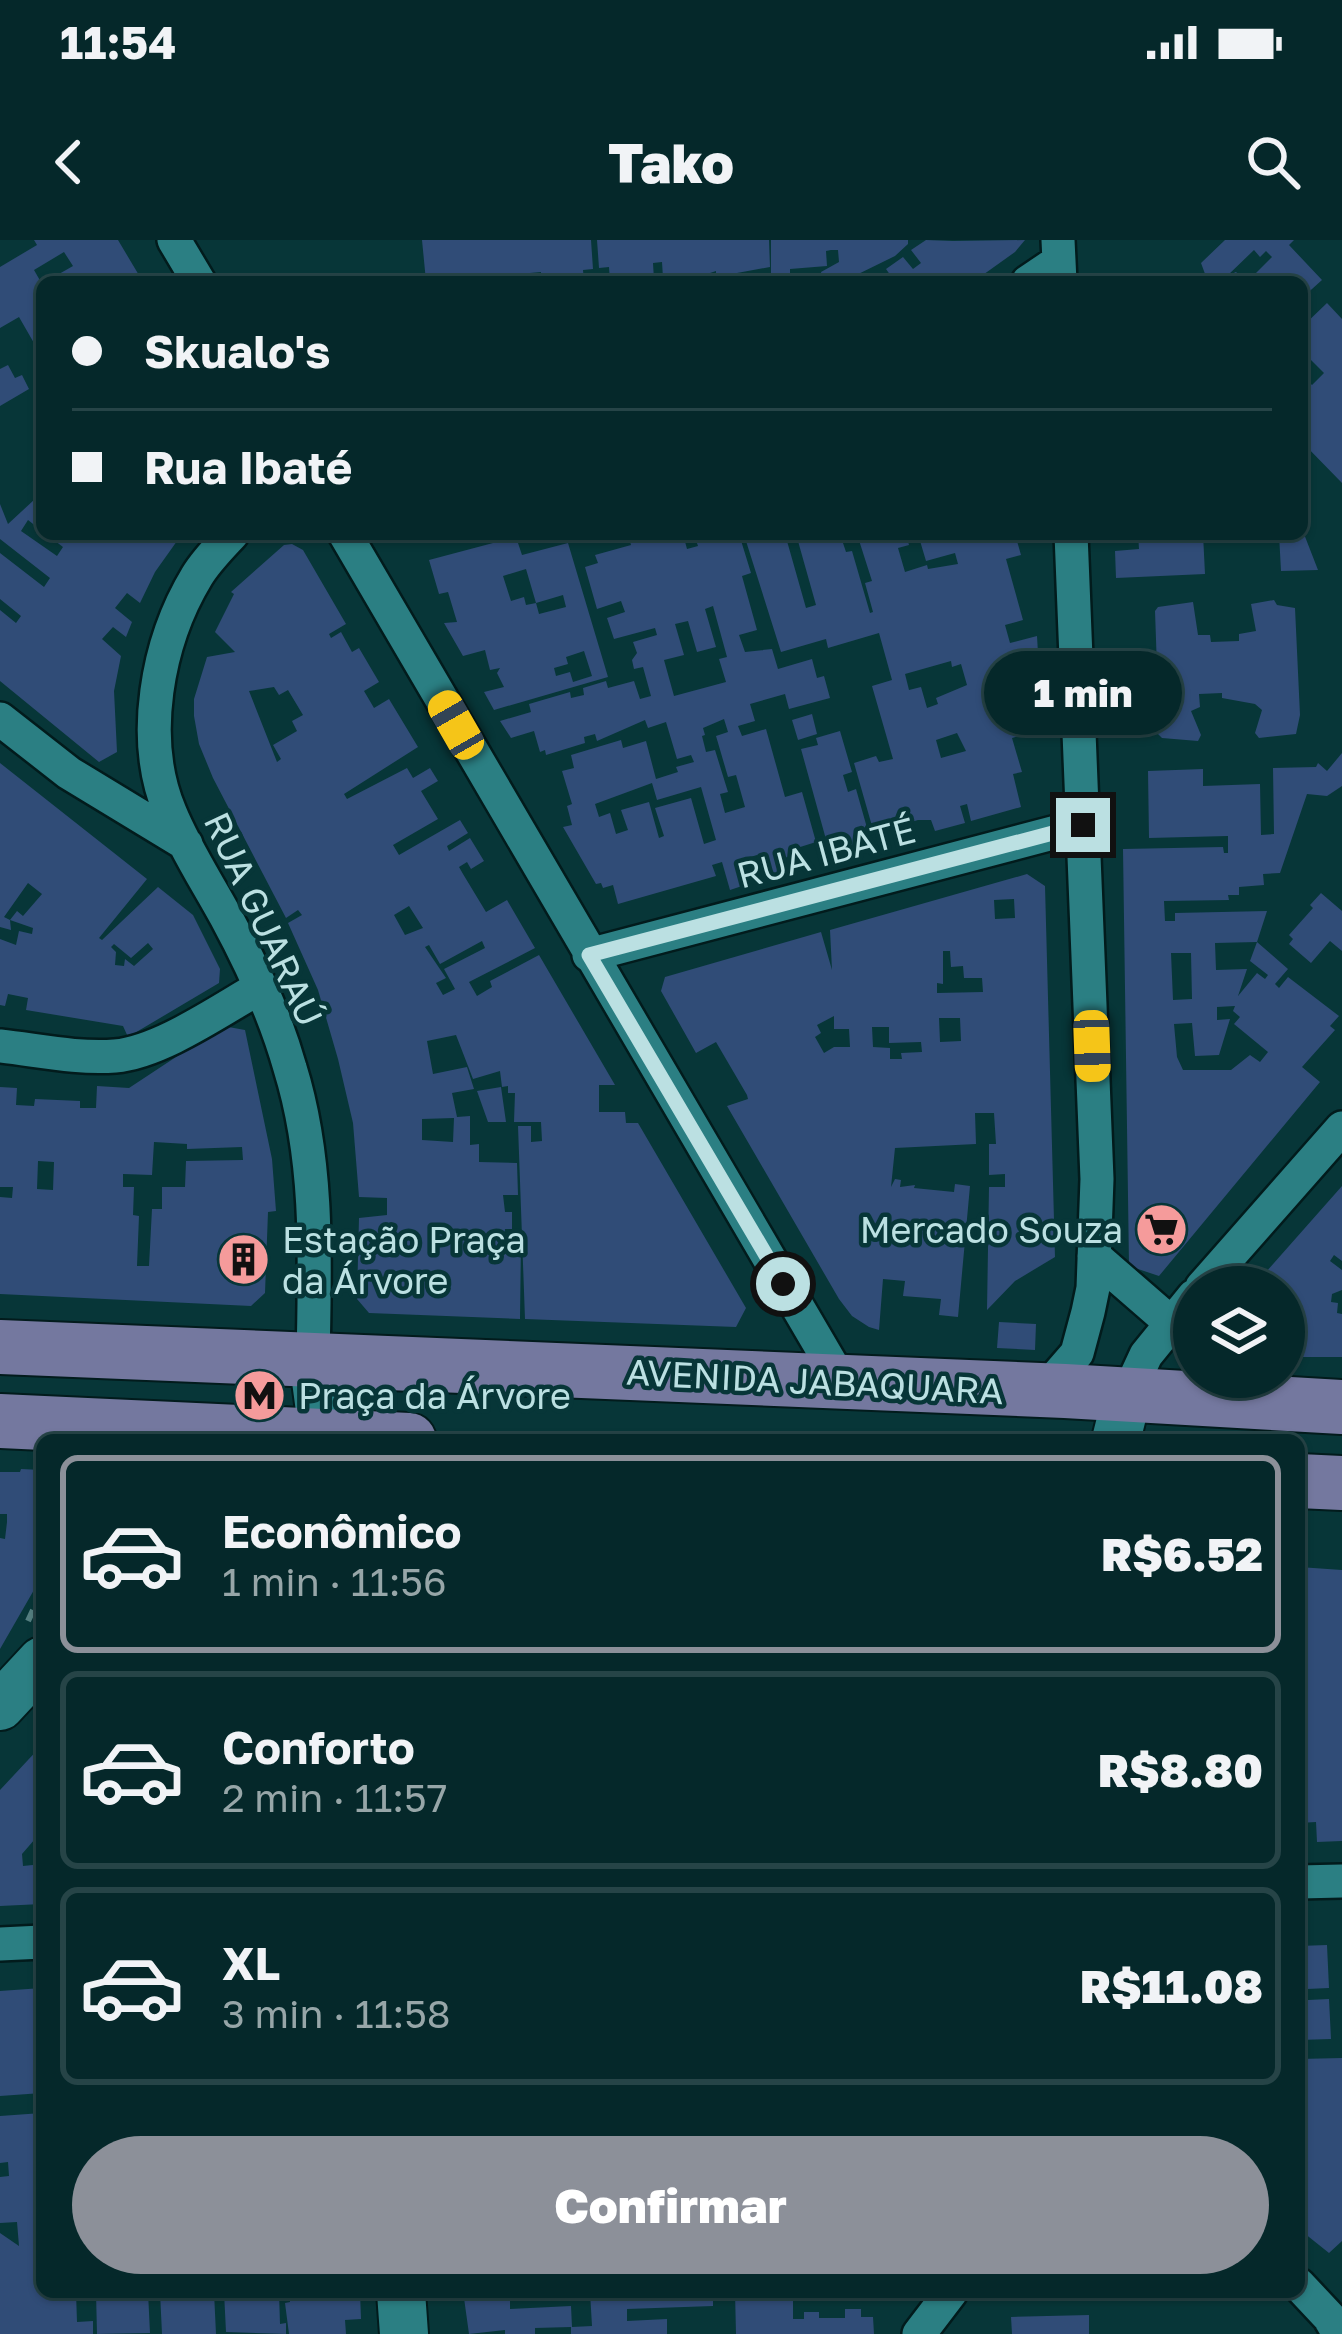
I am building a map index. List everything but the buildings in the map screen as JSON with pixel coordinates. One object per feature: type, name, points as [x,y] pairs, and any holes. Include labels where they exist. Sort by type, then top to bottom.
[{"type":"main road","name":"AVENIDA JABAQUARA","points":[[0,1347],[1044,1391],[1122,1418],[1342,1407]]},
{"type":"main road","points":[[0,1420],[251,1434]]},
{"type":"main road","points":[[1305,1481],[1342,1483]]},
{"type":"street","points":[[174,240],[195,276]]},
{"type":"street","name":"RUA GUARAÚ","points":[[227,540],[198,573],[163,657],[154,717],[158,772],[169,809],[261,987],[291,1071],[308,1156],[315,1237],[313,1358]]},
{"type":"street","points":[[348,540],[841,1382]]},
{"type":"street","points":[[1044,1391],[1077,1353],[1093,1288],[1097,1179],[1071,540]]},
{"type":"street","points":[[0,719],[69,773],[186,844]]},
{"type":"street","name":"RUA IBATÉ","points":[[589,955],[1083,825]]},
{"type":"street","points":[[0,1046],[130,1054],[261,987]]},
{"type":"street","points":[[1220,1266],[1342,1128]]},
{"type":"street","points":[[1094,1256],[1170,1322]]},
{"type":"street","points":[[1122,1418],[1146,1355],[1173,1319]]},
{"type":"street","points":[[313,1358],[322,1434]]},
{"type":"street","points":[[0,1706],[36,1667]]},
{"type":"street","points":[[1305,1882],[1342,1881]]},
{"type":"street","points":[[0,1944],[36,1942]]},
{"type":"street","points":[[1305,2291],[1339,2334]]},
{"type":"street","points":[[401,2298],[404,2334]]},
{"type":"street","points":[[919,2334],[946,2298]]},
{"type":"place","name":"Mercado Souza","points":[[1162,1229]]},
{"type":"place","name":"Estação Praça da Árvore","points":[[243,1260]]},
{"type":"place","name":"Praça da Árvore","points":[[259,1395]]},
{"type":"route","points":[[783,1284],[589,955],[1083,825]]}]
